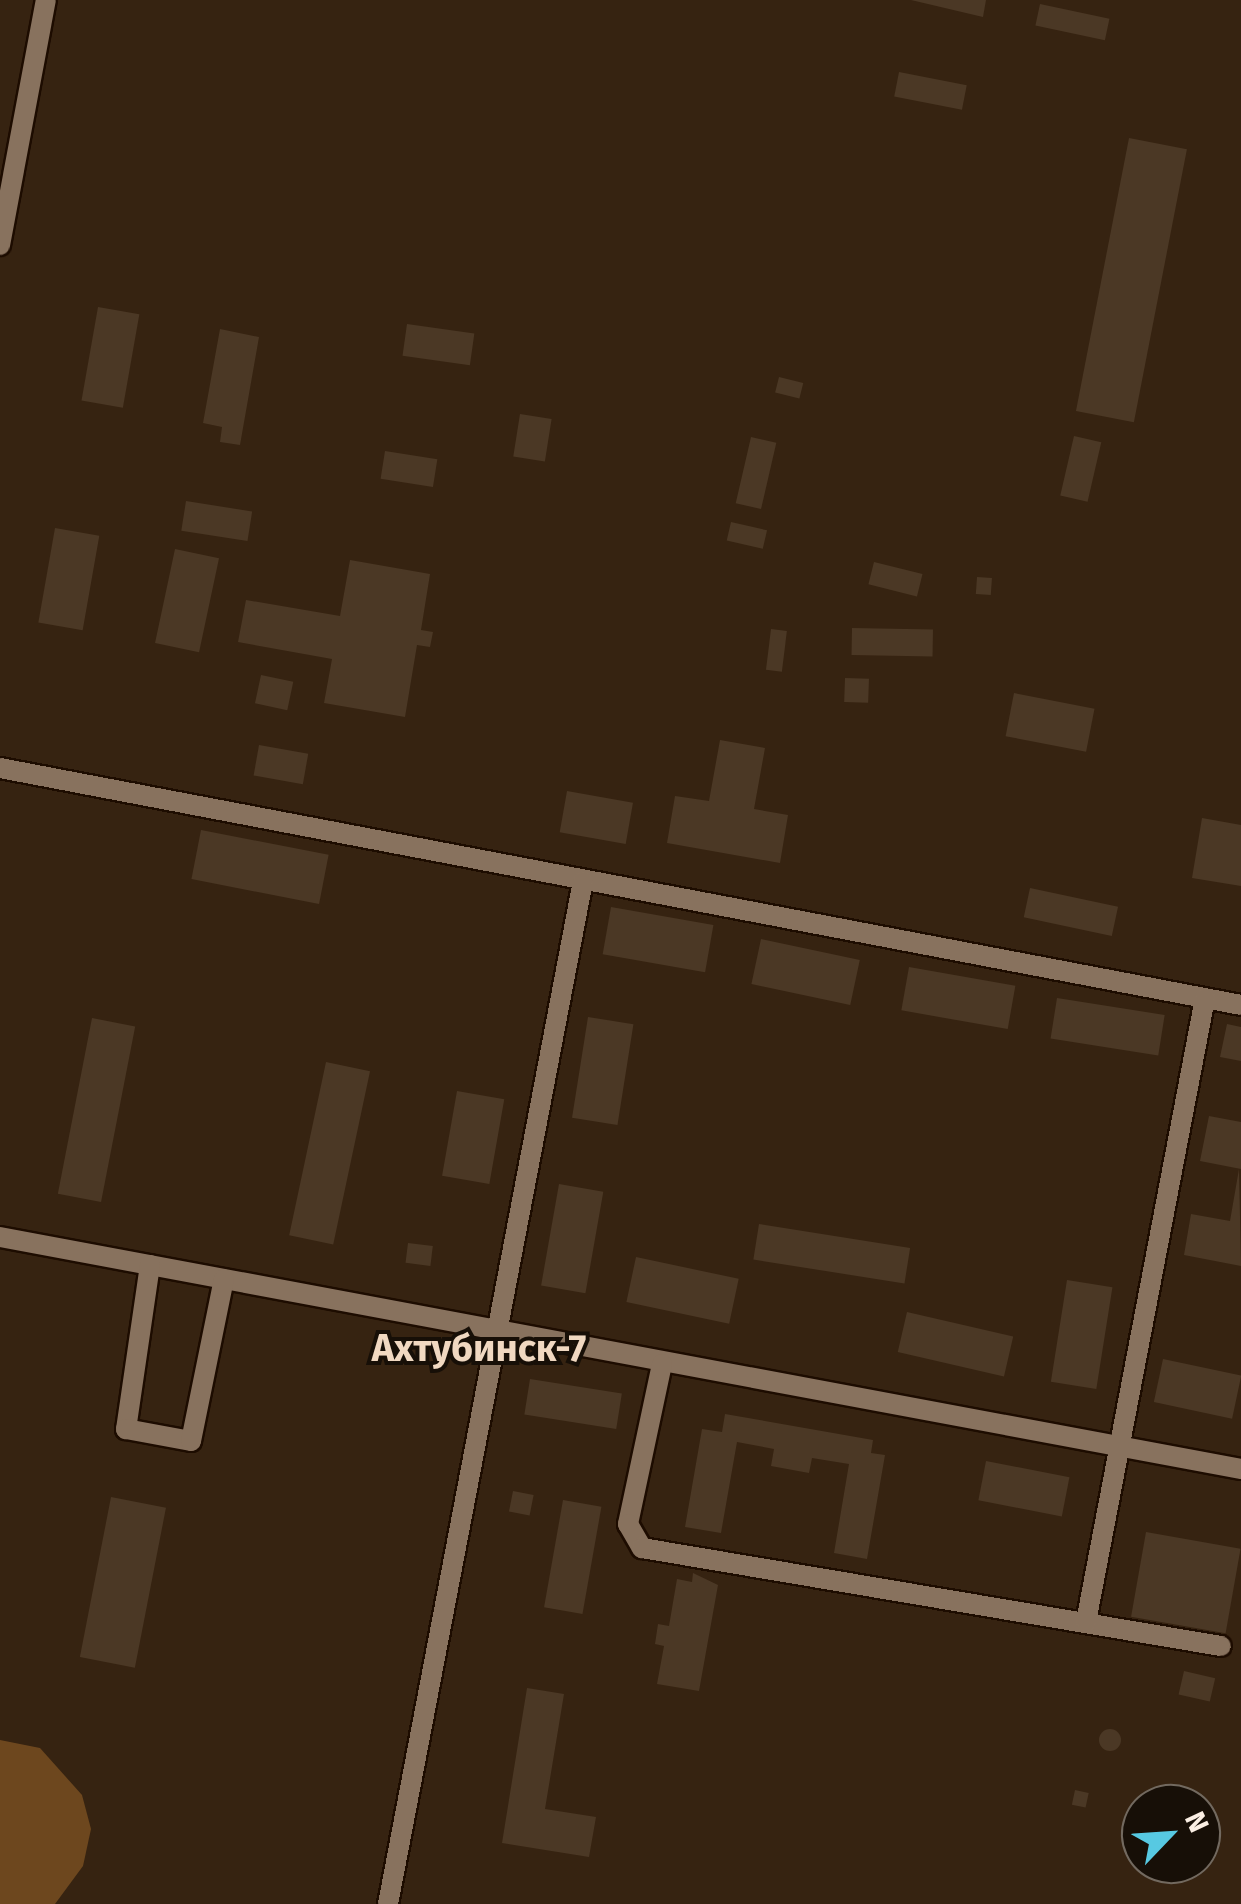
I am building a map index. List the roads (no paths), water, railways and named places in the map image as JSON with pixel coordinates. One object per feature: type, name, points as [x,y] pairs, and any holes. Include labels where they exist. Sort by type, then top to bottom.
[{"type":"street","points":[[0,244],[46,0]]},
{"type":"street","points":[[0,768],[1241,1005]]},
{"type":"street","points":[[388,1904],[583,881]]},
{"type":"street","points":[[1086,1622],[1205,998]]},
{"type":"street","points":[[0,1237],[662,1364],[1241,1469]]},
{"type":"street","points":[[150,1265],[126,1429],[191,1441],[224,1279]]},
{"type":"street","points":[[662,1364],[628,1524],[642,1548],[1221,1646]]},
{"type":"district","name":"Ахтубинск-7","points":[[479,1349]]}]
